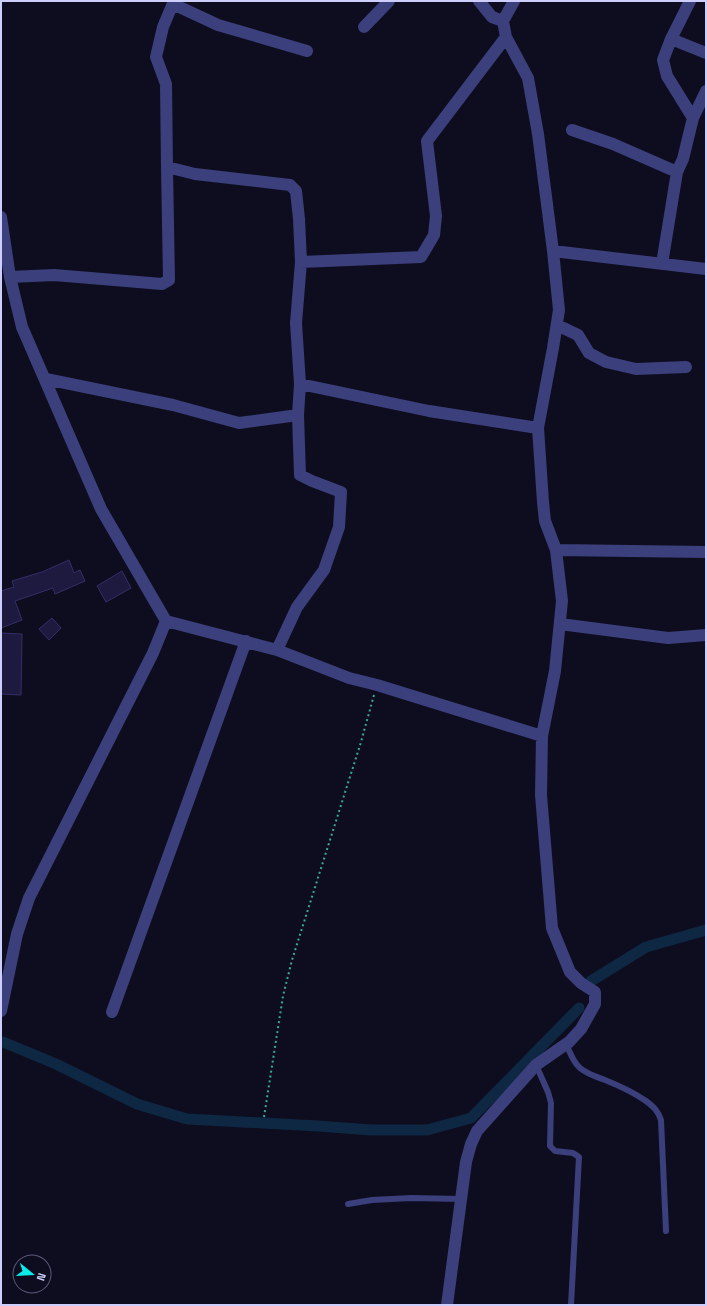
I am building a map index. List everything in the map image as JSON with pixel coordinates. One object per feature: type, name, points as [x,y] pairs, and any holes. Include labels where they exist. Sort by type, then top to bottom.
[{"type":"street","points":[[364,27],[389,1]]},
{"type":"street","points":[[479,1],[492,17],[503,21]]},
{"type":"street","points":[[447,1305],[469,1150],[477,1131],[536,1065],[566,1044],[581,1029],[595,1004],[596,996],[595,992],[581,983],[570,972],[552,928],[541,795],[542,736],[555,671],[562,601],[556,550],[545,521],[538,428],[559,310],[538,134],[528,78],[506,37],[503,21],[514,1]]},
{"type":"street","points":[[690,1],[671,39],[663,60],[667,76],[693,118]]},
{"type":"street","points":[[10,277],[54,275],[162,284],[169,280],[166,84],[156,57],[163,27],[174,2],[218,25],[307,51]]},
{"type":"street","points":[[301,262],[421,257],[434,235],[436,216],[427,141],[506,37]]},
{"type":"street","points":[[671,39],[706,53]]},
{"type":"street","points":[[662,264],[677,172],[683,159],[693,118],[706,91]]},
{"type":"street","points":[[572,130],[613,144],[677,172]]},
{"type":"street","points":[[167,167],[195,174],[290,185],[296,191],[301,262],[296,323],[300,384],[298,414],[300,475],[342,492],[339,527],[324,570],[297,607],[277,650]]},
{"type":"street","points":[[1,217],[10,277],[22,327],[46,379],[101,509],[166,621],[277,650],[349,678],[377,685],[542,736]]},
{"type":"street","points":[[553,251],[706,269]]},
{"type":"street","points":[[556,325],[578,335],[589,353],[606,362],[636,369],[686,367]]},
{"type":"street","points":[[46,379],[173,405],[239,423],[298,414]]},
{"type":"street","points":[[300,384],[429,411],[538,428]]},
{"type":"street","points":[[556,550],[706,552]]},
{"type":"street","points":[[1,1011],[17,934],[29,898],[153,653],[166,621]]},
{"type":"street","points":[[560,624],[668,638],[706,635]]},
{"type":"street","points":[[112,1012],[246,641]]},
{"type":"lane","points":[[566,1044],[574,1061],[580,1068],[587,1073],[637,1094],[656,1108],[659,1113],[661,1120],[666,1231]]},
{"type":"lane","points":[[536,1065],[548,1092],[551,1103],[550,1146],[555,1151],[573,1153],[578,1157],[571,1305]]},
{"type":"lane","points":[[348,1204],[372,1200],[411,1198],[461,1199]]},
{"type":"path","points":[[264,1117],[283,996],[292,960],[361,742],[377,685]]},
{"type":"building","points":[[69,560],[74,573],[80,570],[85,581],[55,594],[53,588],[15,601],[22,620],[1,628],[1,591],[14,587],[12,581],[42,572]]},
{"type":"building","points":[[122,571],[131,588],[106,602],[97,586]]},
{"type":"building","points":[[52,618],[61,628],[49,640],[39,629]]},
{"type":"building","points":[[1,633],[22,634],[21,695],[1,694]]},
{"type":"waterway","points":[[591,981],[646,947],[706,930]]},
{"type":"waterway","points":[[3,1042],[56,1064],[137,1104],[187,1119],[371,1130],[427,1130],[471,1118],[579,1008]]}]
